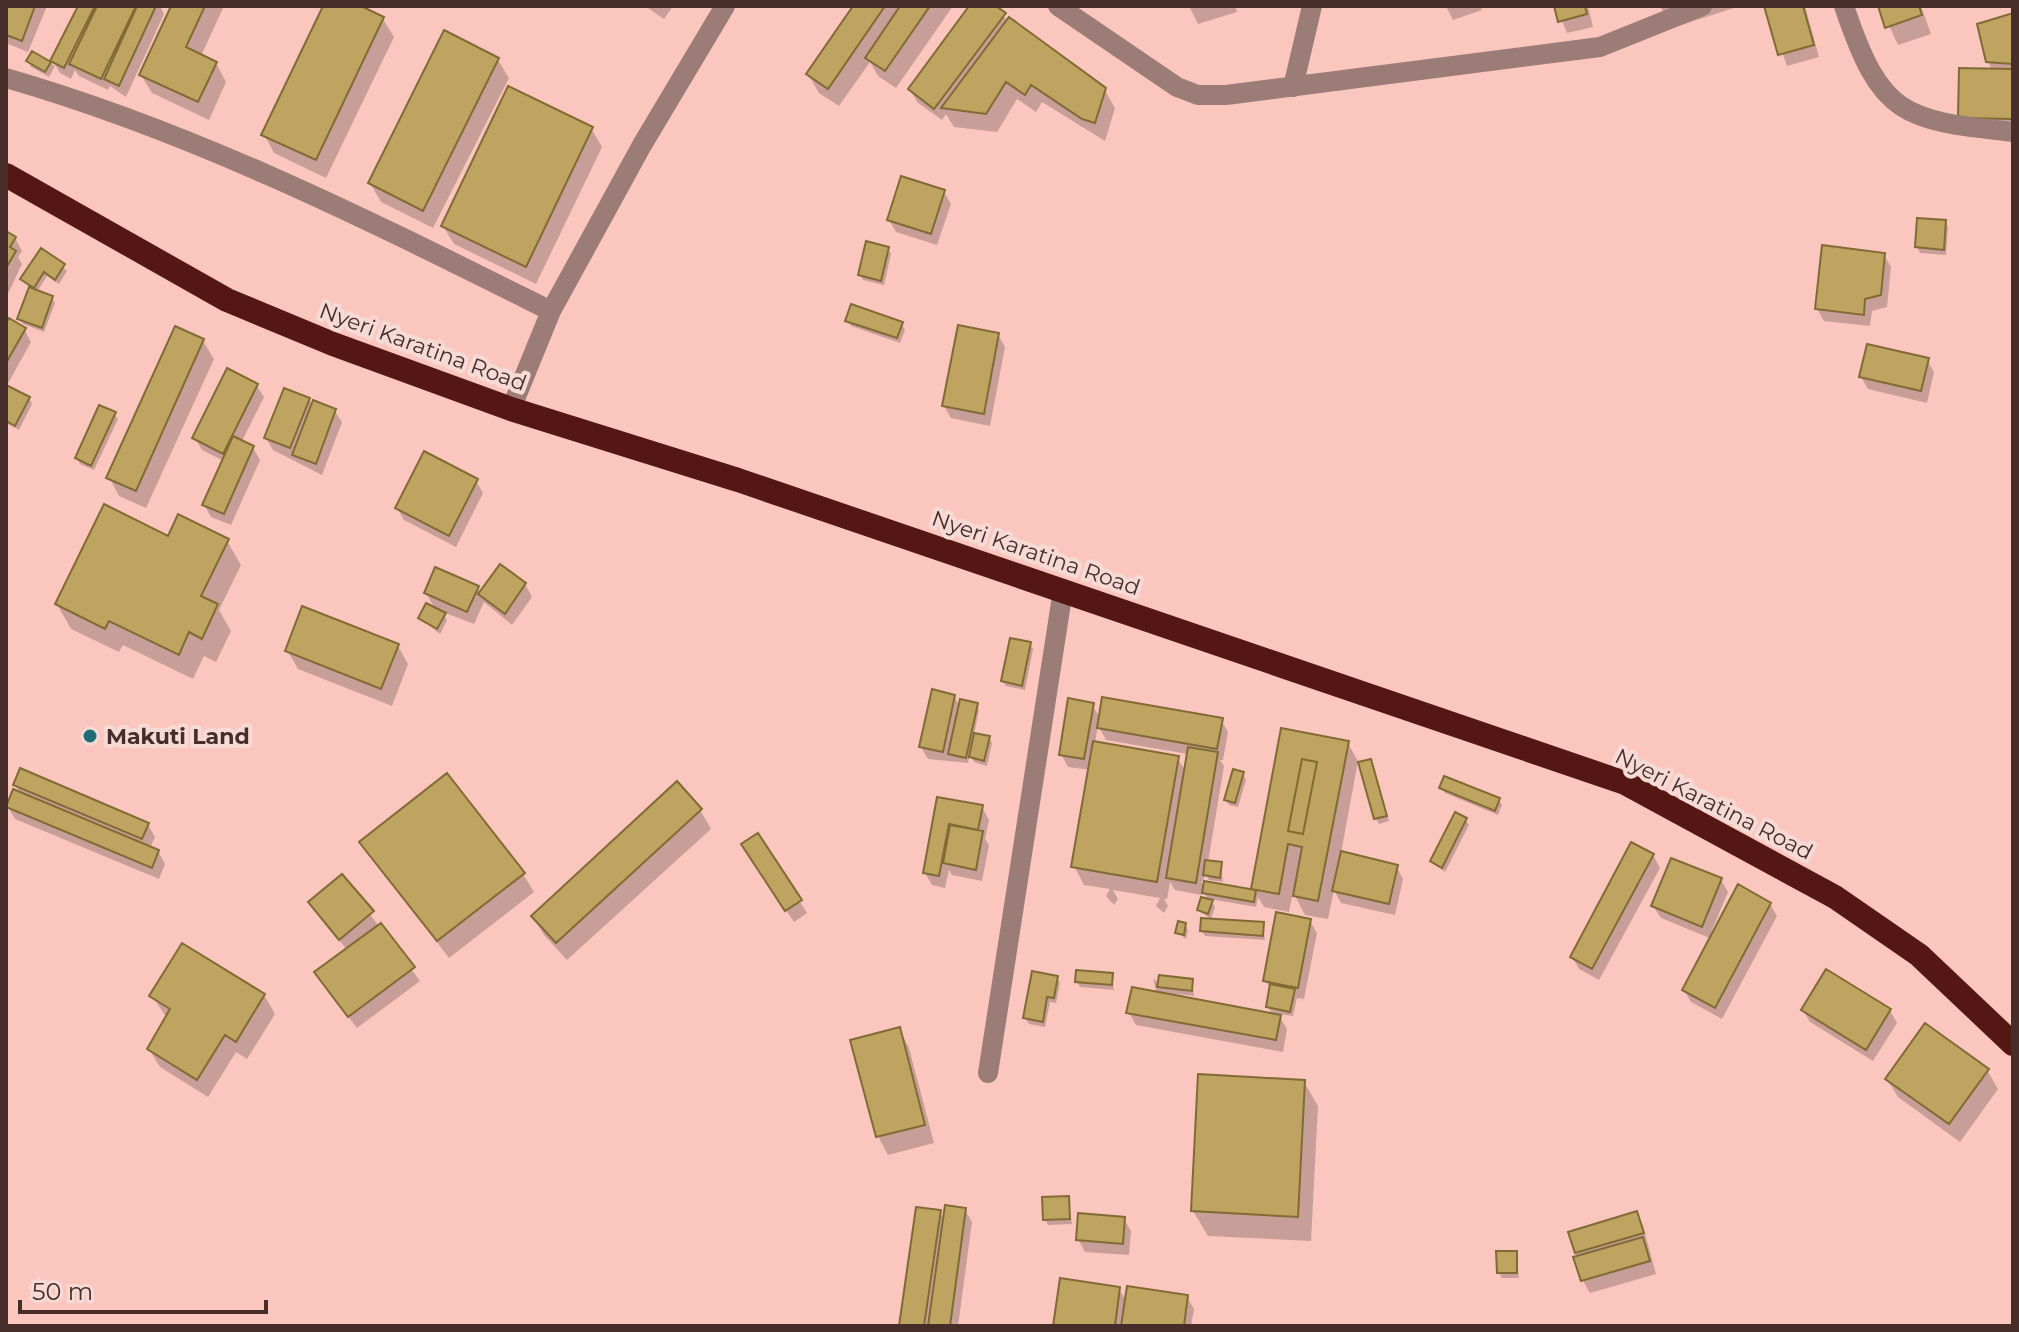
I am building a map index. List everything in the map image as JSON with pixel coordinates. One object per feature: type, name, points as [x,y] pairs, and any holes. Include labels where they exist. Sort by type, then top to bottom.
[{"type":"highway","name":"Nyeri Karatina Road","points":[[6,175],[227,300],[333,344],[511,409],[738,480],[1625,783],[1835,897],[1919,955],[2013,1044]]},
{"type":"street","points":[[511,409],[551,311],[642,145],[725,6]]},
{"type":"street","points":[[1058,6],[1155,73],[1198,95],[1293,87],[1600,47],[1620,42],[1647,15],[1702,6]]},
{"type":"street","points":[[1293,87],[1312,6]]},
{"type":"street","points":[[1844,6],[1868,71],[1885,94],[1904,110],[1924,120],[2013,132]]},
{"type":"street","points":[[6,78],[72,97],[238,160],[551,311]]},
{"type":"street","points":[[988,1073],[1063,590]]},
{"type":"building","points":[[6,6],[35,6],[22,41],[6,35]]},
{"type":"building","points":[[78,6],[95,6],[64,68],[50,61]]},
{"type":"building","points":[[97,6],[136,6],[101,79],[69,64]]},
{"type":"building","points":[[137,6],[156,6],[119,86],[104,79]]},
{"type":"building","points":[[171,6],[205,6],[186,47],[217,62],[198,102],[139,75]]},
{"type":"building","points":[[323,6],[361,6],[384,17],[316,160],[261,135]]},
{"type":"building","points":[[853,6],[885,6],[828,89],[806,74]]},
{"type":"building","points":[[900,6],[930,6],[885,71],[865,58]]},
{"type":"building","points":[[969,6],[996,6],[1006,13],[934,109],[908,89]]},
{"type":"building","points":[[1554,6],[1585,6],[1587,14],[1558,22]]},
{"type":"building","points":[[1764,6],[1803,6],[1814,45],[1778,55]]},
{"type":"building","points":[[1878,6],[1919,6],[1922,15],[1885,28]]},
{"type":"building","points":[[2013,13],[2013,64],[1986,62],[1977,24]]},
{"type":"building","points":[[1009,17],[1106,88],[1095,123],[1082,119],[1031,85],[1025,95],[1006,82],[986,114],[941,108]]},
{"type":"building","points":[[444,30],[499,58],[423,211],[368,183]]},
{"type":"building","points":[[32,51],[51,62],[45,72],[26,61]]},
{"type":"building","points":[[1959,68],[2013,69],[2013,119],[1958,118]]},
{"type":"building","points":[[508,86],[593,127],[526,267],[441,226]]},
{"type":"building","points":[[901,176],[945,190],[931,234],[887,220]]},
{"type":"building","points":[[1917,218],[1946,220],[1944,250],[1915,247]]},
{"type":"building","points":[[6,231],[16,237],[10,247],[16,251],[6,268]]},
{"type":"building","points":[[866,241],[889,247],[881,281],[858,275]]},
{"type":"building","points":[[1822,245],[1885,253],[1881,295],[1865,299],[1864,315],[1815,309]]},
{"type":"building","points":[[41,248],[65,264],[55,280],[44,272],[34,288],[20,279]]},
{"type":"building","points":[[29,287],[53,296],[42,328],[17,319]]},
{"type":"building","points":[[851,304],[903,322],[897,338],[845,321]]},
{"type":"building","points":[[9,318],[26,328],[6,363],[6,323]]},
{"type":"building","points":[[958,325],[999,333],[984,414],[942,406]]},
{"type":"building","points":[[175,326],[204,339],[136,491],[106,478]]},
{"type":"building","points":[[1867,344],[1929,358],[1921,391],[1859,377]]},
{"type":"building","points":[[227,368],[258,384],[223,454],[192,438]]},
{"type":"building","points":[[6,385],[30,397],[15,426],[6,421]]},
{"type":"building","points":[[284,388],[310,398],[290,448],[264,438]]},
{"type":"building","points":[[313,400],[336,409],[316,464],[292,455]]},
{"type":"building","points":[[99,405],[116,412],[91,466],[75,458]]},
{"type":"building","points":[[233,436],[254,446],[224,514],[202,505]]},
{"type":"building","points":[[424,451],[478,479],[449,536],[395,508]]},
{"type":"building","points":[[104,504],[168,536],[178,514],[229,539],[201,596],[218,604],[202,639],[189,632],[179,655],[109,621],[105,629],[55,604]]},
{"type":"building","points":[[500,564],[526,583],[505,614],[478,594]]},
{"type":"building","points":[[435,567],[479,586],[467,612],[424,593]]},
{"type":"building","points":[[426,603],[446,613],[437,629],[418,618]]},
{"type":"building","points":[[302,606],[399,644],[381,689],[285,651]]},
{"type":"building","points":[[1010,638],[1031,642],[1022,686],[1001,681]]},
{"type":"building","points":[[932,689],[955,695],[943,752],[919,747]]},
{"type":"building","points":[[1102,697],[1223,718],[1217,749],[1097,728]]},
{"type":"building","points":[[1068,698],[1094,703],[1084,759],[1059,755]]},
{"type":"building","points":[[960,699],[978,703],[966,758],[948,754]]},
{"type":"building","points":[[1281,728],[1349,741],[1318,901],[1293,896],[1302,847],[1288,844],[1279,894],[1251,889]],"holes":[[[1302,759],[1317,762],[1303,834],[1288,831]]]},
{"type":"building","points":[[974,733],[990,736],[984,761],[969,757]]},
{"type":"building","points":[[1093,741],[1179,756],[1157,882],[1071,867]]},
{"type":"building","points":[[1188,747],[1218,752],[1196,883],[1166,878]]},
{"type":"building","points":[[1302,759],[1317,762],[1303,834],[1288,831]]},
{"type":"building","points":[[1371,759],[1387,816],[1374,819],[1358,762]]},
{"type":"building","points":[[20,768],[149,823],[142,839],[13,785]]},
{"type":"building","points":[[1233,769],[1244,772],[1235,803],[1224,800]]},
{"type":"building","points":[[447,773],[525,873],[437,941],[359,842]]},
{"type":"building","points":[[1444,776],[1500,798],[1495,811],[1439,788]]},
{"type":"building","points":[[677,781],[702,809],[556,943],[531,916]]},
{"type":"building","points":[[13,789],[159,850],[152,868],[6,807]]},
{"type":"building","points":[[937,797],[983,805],[978,830],[949,824],[939,876],[923,873]]},
{"type":"building","points":[[1455,812],[1467,818],[1442,868],[1430,861]]},
{"type":"building","points":[[950,825],[983,831],[976,870],[943,863]]},
{"type":"building","points":[[758,833],[802,900],[785,911],[741,844]]},
{"type":"building","points":[[1631,842],[1654,854],[1592,969],[1570,957]]},
{"type":"building","points":[[1341,851],[1398,865],[1389,904],[1332,891]]},
{"type":"building","points":[[1671,858],[1722,878],[1702,927],[1651,906]]},
{"type":"building","points":[[1205,860],[1222,862],[1220,878],[1203,875]]},
{"type":"building","points":[[342,874],[374,911],[339,940],[308,902]]},
{"type":"building","points":[[1204,881],[1256,890],[1254,902],[1202,893]]},
{"type":"building","points":[[1738,884],[1771,903],[1715,1008],[1682,990]]},
{"type":"building","points":[[1201,897],[1213,900],[1208,914],[1197,910]]},
{"type":"building","points":[[1276,912],[1311,919],[1298,988],[1263,981]]},
{"type":"building","points":[[1201,918],[1264,922],[1263,936],[1200,931]]},
{"type":"building","points":[[1178,921],[1186,923],[1184,935],[1175,933]]},
{"type":"building","points":[[381,923],[415,967],[348,1017],[314,972]]},
{"type":"building","points":[[182,943],[265,994],[236,1042],[225,1035],[197,1080],[147,1049],[170,1009],[149,996]]},
{"type":"building","points":[[1826,969],[1891,1009],[1866,1050],[1801,1010]]},
{"type":"building","points":[[1076,970],[1113,973],[1112,985],[1075,982]]},
{"type":"building","points":[[1032,971],[1058,976],[1054,998],[1047,997],[1043,1022],[1023,1018]]},
{"type":"building","points":[[1159,975],[1193,979],[1192,991],[1157,987]]},
{"type":"building","points":[[1270,984],[1295,989],[1290,1012],[1266,1007]]},
{"type":"building","points":[[1132,987],[1281,1015],[1276,1040],[1126,1013]]},
{"type":"building","points":[[1925,1023],[1989,1069],[1949,1124],[1885,1079]]},
{"type":"building","points":[[900,1027],[925,1125],[876,1137],[850,1040]]},
{"type":"building","points":[[1198,1074],[1305,1080],[1298,1217],[1191,1211]]},
{"type":"building","points":[[1069,1196],[1070,1219],[1043,1220],[1042,1197]]},
{"type":"building","points":[[945,1205],[966,1208],[950,1326],[928,1326]]},
{"type":"building","points":[[916,1207],[941,1210],[924,1326],[899,1326]]},
{"type":"building","points":[[1637,1211],[1644,1233],[1575,1253],[1568,1232]]},
{"type":"building","points":[[1078,1213],[1125,1217],[1123,1244],[1076,1240]]},
{"type":"building","points":[[1643,1237],[1650,1261],[1581,1281],[1573,1257]]},
{"type":"building","points":[[1496,1251],[1517,1251],[1517,1273],[1497,1273]]},
{"type":"building","points":[[1060,1278],[1120,1287],[1115,1326],[1053,1326]]},
{"type":"building","points":[[1127,1286],[1188,1295],[1184,1326],[1121,1326]]},
{"type":"place","name":"Makuti Land","points":[[90,736]]}]
